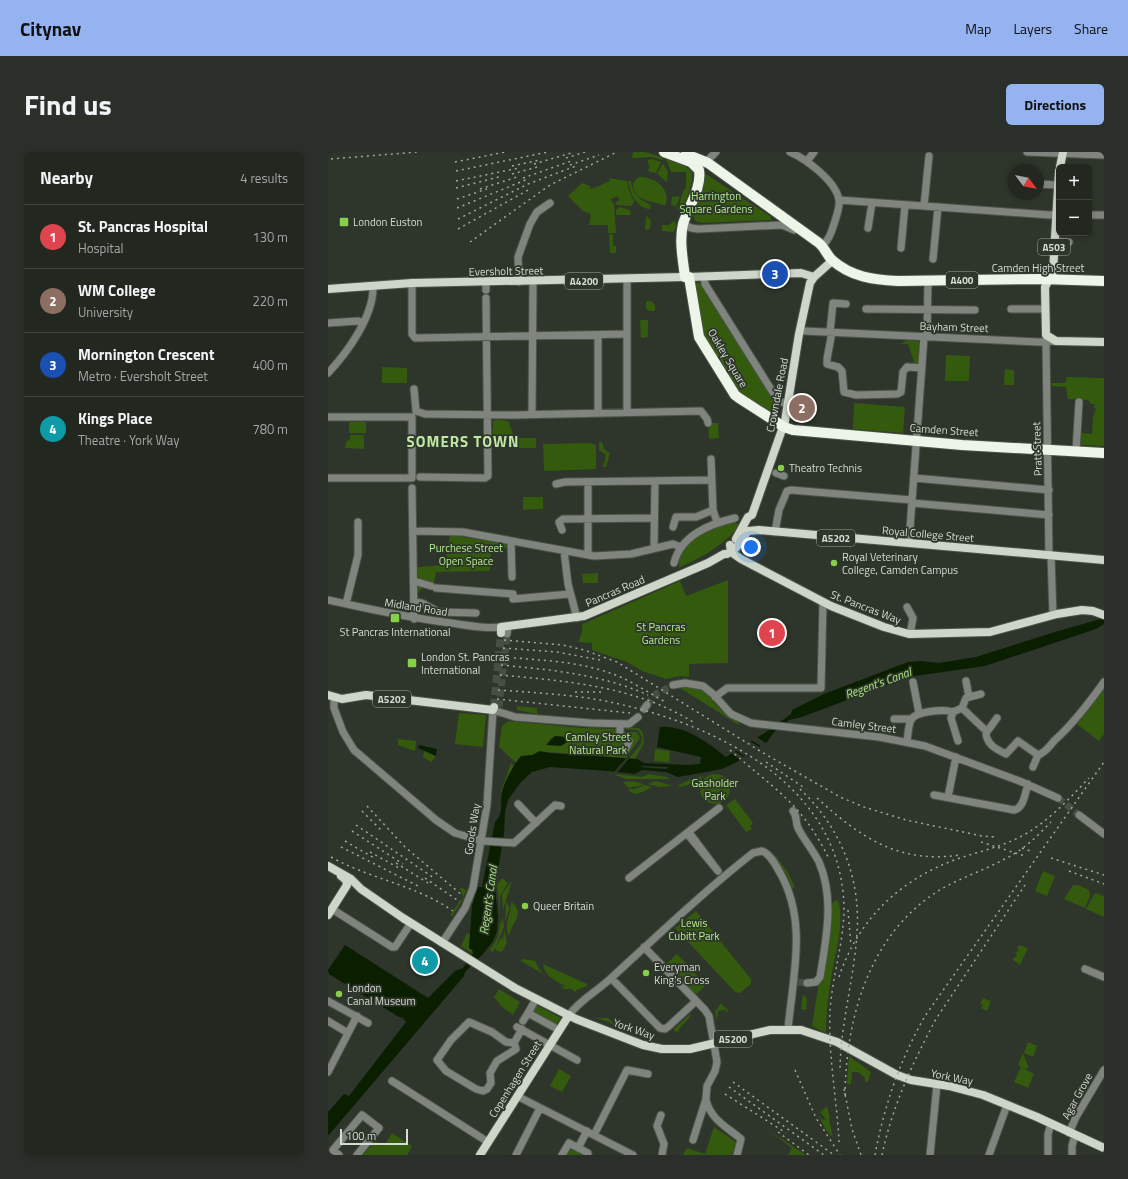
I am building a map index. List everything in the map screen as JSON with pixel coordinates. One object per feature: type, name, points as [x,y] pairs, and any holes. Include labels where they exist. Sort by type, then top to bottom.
[{"type":"highway","name":"A400","points":[[673,153],[711,160],[827,254]]},
{"type":"highway","name":"A400","points":[[673,153],[693,164],[699,173]]},
{"type":"highway","points":[[699,173],[705,169],[711,160]]},
{"type":"highway","name":"Oakley Square","points":[[699,173],[699,180],[683,224],[682,247],[699,337],[736,396],[784,427]]},
{"type":"highway","name":"Camden High Street","points":[[827,254],[854,274],[865,278],[892,281],[1049,279],[1104,281]]},
{"type":"highway","name":"Camden Street","points":[[784,427],[793,430],[916,440],[1104,453]]},
{"type":"main road","points":[[1061,164],[1063,153]]},
{"type":"main road","name":"A503","points":[[1056,223],[1053,272],[1045,287],[1046,335],[1056,341]]},
{"type":"main road","points":[[814,277],[827,254]]},
{"type":"main road","name":"A4200","points":[[687,277],[800,273],[814,277]]},
{"type":"main road","name":"Eversholt Street","points":[[328,289],[412,284],[486,286],[519,282],[687,277]]},
{"type":"main road","name":"Crowndale Road","points":[[730,548],[736,548],[747,533],[752,515],[784,427],[802,331],[808,289],[814,277]]},
{"type":"main road","name":"Bayham Street","points":[[1056,341],[1104,342]]},
{"type":"main road","name":"Crowndale Road","points":[[730,548],[748,517],[752,515]]},
{"type":"main road","name":"Royal College Street","points":[[747,533],[775,532],[909,542],[1104,560]]},
{"type":"main road","name":"A5202","points":[[730,548],[747,533]]},
{"type":"main road","name":"St. Pancras Way","points":[[730,548],[742,559],[823,602],[884,627],[910,634],[990,632],[1053,615],[1086,610],[1096,611],[1104,615]]},
{"type":"main road","name":"Pancras Road","points":[[504,630],[577,618],[594,612],[655,586],[730,548]]},
{"type":"main road","name":"A5202","points":[[331,697],[345,699],[366,696],[496,709]]},
{"type":"main road","name":"York Way","points":[[328,866],[343,880],[351,879],[359,889],[411,923],[536,999],[569,1016],[654,1048],[679,1050],[714,1041],[761,1032],[788,1029],[801,1030],[832,1040],[891,1072],[906,1078],[971,1091],[1007,1105],[1104,1148]]},
{"type":"main road","points":[[330,912],[343,880],[359,889]]},
{"type":"main road","name":"Copenhagen Street","points":[[480,1155],[549,1045],[569,1016]]},
{"type":"street","points":[[683,224],[691,228],[698,229],[774,225],[789,227],[822,252],[827,254],[830,236],[838,211],[839,200],[828,180],[807,162],[790,152]]},
{"type":"street","points":[[807,162],[814,152]]},
{"type":"street","points":[[1027,152],[1104,155]]},
{"type":"street","points":[[924,206],[929,156]]},
{"type":"street","points":[[1044,184],[1056,185]]},
{"type":"street","points":[[839,200],[938,208],[1056,214]]},
{"type":"street","points":[[519,282],[518,257],[530,224],[537,212],[550,203]]},
{"type":"street","points":[[868,228],[872,203]]},
{"type":"street","points":[[901,248],[905,205]]},
{"type":"street","points":[[932,259],[937,230],[938,208]]},
{"type":"street","points":[[774,211],[776,220],[774,225]]},
{"type":"street","points":[[1092,215],[1104,215]]},
{"type":"street","points":[[1054,242],[1069,242]]},
{"type":"street","name":"Oakley Square","points":[[704,276],[705,284],[780,403],[788,403]]},
{"type":"street","points":[[626,280],[627,412]]},
{"type":"street","points":[[909,542],[916,440],[926,337],[928,281]]},
{"type":"street","points":[[532,414],[533,282]]},
{"type":"street","points":[[412,284],[412,334],[415,338],[487,338],[627,334]]},
{"type":"street","points":[[328,372],[350,345],[363,323],[370,306],[373,286]]},
{"type":"street","points":[[420,477],[486,478],[488,476],[486,414],[486,298]]},
{"type":"street","points":[[846,304],[833,304],[831,332],[826,359],[827,364],[838,367],[842,371],[844,392],[856,394],[897,394],[901,392],[903,372],[907,367],[922,368]]},
{"type":"street","points":[[866,309],[975,310]]},
{"type":"street","points":[[1012,309],[1045,309]]},
{"type":"street","points":[[328,323],[358,321],[363,323]]},
{"type":"street","name":"Bayham Street","points":[[802,331],[1046,344],[1056,341]]},
{"type":"street","points":[[598,335],[598,413]]},
{"type":"street","name":"Pratt Street","points":[[1046,344],[1050,556],[1053,615]]},
{"type":"street","points":[[328,478],[412,478],[414,389]]},
{"type":"street","points":[[1076,451],[1079,402]]},
{"type":"street","points":[[328,418],[414,414],[532,414],[701,411],[708,419],[708,423]]},
{"type":"street","points":[[711,459],[713,510],[717,522]]},
{"type":"street","points":[[776,473],[784,476]]},
{"type":"street","points":[[914,478],[1049,490]]},
{"type":"street","points":[[556,484],[565,482],[711,480]]},
{"type":"street","points":[[654,548],[655,481]]},
{"type":"street","points":[[588,482],[588,556]]},
{"type":"street","points":[[412,488],[414,531],[414,619]]},
{"type":"street","points":[[775,532],[785,494],[791,490],[1049,515]]},
{"type":"street","points":[[673,526],[676,517],[696,517],[713,510]]},
{"type":"street","points":[[562,530],[559,522],[563,519],[588,520],[654,518]]},
{"type":"street","points":[[674,563],[681,547],[700,530],[717,522],[735,518]]},
{"type":"street","points":[[346,604],[358,555],[358,522]]},
{"type":"street","points":[[414,531],[463,532],[588,556],[631,554],[673,544],[681,547]]},
{"type":"street","points":[[511,541],[512,577]]},
{"type":"street","points":[[564,551],[570,594],[577,618]]},
{"type":"street","points":[[414,582],[434,587],[513,597],[570,594]]},
{"type":"street","name":"Midland Road","points":[[328,600],[414,619],[504,630]]},
{"type":"street","points":[[414,602],[422,602],[439,612],[476,613]]},
{"type":"street","points":[[715,697],[727,688],[821,688],[823,682],[823,602]]},
{"type":"street","points":[[907,607],[913,618],[910,634]]},
{"type":"street","points":[[966,681],[969,697]]},
{"type":"street","name":"Camley Street","points":[[673,685],[685,682],[698,684],[715,697],[726,710],[739,719],[751,723],[878,737],[925,746],[1028,784],[1058,798]]},
{"type":"street","points":[[913,682],[919,712]]},
{"type":"street","points":[[962,708],[964,712],[985,730],[987,741],[994,748],[1006,754],[1018,741],[1038,754],[1045,752],[1055,740],[1067,730],[1104,682]]},
{"type":"street","points":[[958,741],[950,718],[953,712],[962,708],[966,698],[980,694]]},
{"type":"street","points":[[331,697],[342,732],[354,750],[436,820],[455,833],[484,841],[506,844],[516,842],[555,805],[561,806]]},
{"type":"street","points":[[496,709],[515,717],[620,724],[631,723],[638,717]]},
{"type":"street","name":"Goods Way","points":[[442,943],[468,904],[475,881],[487,805],[496,709]]},
{"type":"street","points":[[907,742],[911,719],[919,712],[948,710],[953,712]]},
{"type":"street","points":[[985,730],[997,718]]},
{"type":"street","points":[[894,719],[911,719]]},
{"type":"street","points":[[620,724],[620,736],[630,741],[626,748]]},
{"type":"street","points":[[1033,767],[1038,754]]},
{"type":"street","points":[[948,797],[956,757]]},
{"type":"street","points":[[934,794],[1014,810],[1018,809],[1022,805],[1028,784]]},
{"type":"street","points":[[518,804],[536,823]]},
{"type":"street","points":[[629,878],[718,808]]},
{"type":"street","points":[[793,812],[797,817],[797,827],[820,864],[825,879],[829,902],[828,926],[820,977],[816,982],[807,983]]},
{"type":"street","points":[[1079,815],[1104,834]]},
{"type":"street","points":[[687,832],[723,878]]},
{"type":"street","points":[[569,1016],[579,1003],[611,978],[723,878],[753,853],[760,850],[768,854],[776,865],[785,882],[793,904],[797,941],[795,981],[788,1029]]},
{"type":"street","points":[[330,912],[392,947],[396,946],[411,923]]},
{"type":"street","points":[[644,947],[708,1014],[714,1041],[716,1065],[708,1086],[706,1099],[693,1140]]},
{"type":"street","points":[[1085,969],[1104,977]]},
{"type":"street","points":[[611,978],[660,1028],[665,1029],[698,1003]]},
{"type":"street","points":[[523,1021],[536,999]]},
{"type":"street","points":[[328,1001],[368,1023]]},
{"type":"street","points":[[528,1013],[559,1030]]},
{"type":"street","points":[[329,1067],[357,1016]]},
{"type":"street","points":[[328,1021],[348,1032]]},
{"type":"street","points":[[514,1044],[506,1042],[494,1033],[470,1022],[451,1040],[437,1060],[446,1071],[476,1090],[483,1091],[487,1089],[491,1083],[490,1073],[498,1061],[516,1049],[514,1044],[520,1028],[577,1060]]},
{"type":"street","points":[[594,1135],[627,1070],[648,1074]]},
{"type":"street","name":"Agar Grove","points":[[1072,1155],[1072,1134],[1074,1121],[1104,1070]]},
{"type":"street","points":[[392,1081],[488,1142]]},
{"type":"street","points":[[930,1155],[937,1084]]},
{"type":"street","points":[[517,1096],[633,1155]]},
{"type":"street","points":[[706,1099],[710,1110],[718,1121],[741,1139],[737,1155]]},
{"type":"street","points":[[989,1155],[1007,1105]]},
{"type":"street","points":[[516,1155],[540,1108]]},
{"type":"street","points":[[661,1114],[656,1126],[664,1144],[662,1155]]},
{"type":"street","points":[[339,1155],[333,1150],[362,1115],[379,1128],[357,1155]]},
{"type":"street","points":[[1048,1155],[1048,1134],[1051,1124]]},
{"type":"street","points":[[578,1148],[587,1131]]},
{"type":"street","points":[[562,1155],[569,1143],[588,1153],[588,1155]]},
{"type":"green space","points":[[633,152],[645,152],[663,158],[662,160],[652,157],[632,158]]},
{"type":"green space","points":[[653,159],[661,162],[656,173],[648,170],[650,166],[648,164],[648,160]]},
{"type":"green space","points":[[666,159],[686,167],[691,171],[691,185],[681,213],[677,208],[686,188],[686,172],[671,172]]},
{"type":"green space","points":[[663,163],[668,172],[667,182],[657,174]]},
{"type":"green space","name":"Harrington Square Gardens","points":[[706,174],[767,214],[771,217],[771,220],[702,223],[695,221],[693,215],[694,209]]},
{"type":"green space","points":[[640,177],[652,179],[661,186],[667,200],[665,206],[645,200],[637,195],[633,184],[636,179]]},
{"type":"green space","points":[[609,178],[627,181],[634,202],[632,206],[617,205],[615,203],[619,200],[618,196],[611,199],[614,205],[616,233],[608,233],[608,225],[589,225],[591,214],[583,211],[568,196],[582,183],[590,186],[591,189],[610,181]]},
{"type":"green space","points":[[628,181],[631,181],[633,190],[637,196],[651,205],[650,209],[637,203],[632,195]]},
{"type":"green space","points":[[680,196],[676,207],[671,204],[672,197]]},
{"type":"green space","points":[[620,207],[630,210],[631,215],[616,215],[616,210]]},
{"type":"green space","points":[[646,216],[651,220],[650,229],[645,230]]},
{"type":"green space","points":[[675,220],[676,226],[674,232],[662,231],[662,225],[669,225]]},
{"type":"green space","points":[[613,234],[613,246],[616,246],[616,253],[610,253],[609,235]]},
{"type":"green space","points":[[696,283],[700,283],[777,406],[772,414],[738,393],[702,334]]},
{"type":"green space","points":[[646,301],[651,301],[655,305],[655,311],[649,311],[646,309]]},
{"type":"green space","points":[[640,320],[648,320],[648,337],[641,338]]},
{"type":"green space","points":[[908,340],[918,341],[919,343],[918,363],[915,365],[906,365],[914,362],[908,344],[900,344]]},
{"type":"green space","points":[[946,355],[970,356],[969,381],[945,381]]},
{"type":"green space","points":[[382,367],[407,368],[407,383],[382,383]]},
{"type":"green space","points":[[1005,369],[1014,370],[1014,385],[1004,385]]},
{"type":"green space","points":[[1067,377],[1104,378],[1104,446],[1081,445],[1081,433],[1092,434],[1093,417],[1096,409],[1094,408],[1095,404],[1091,404],[1088,400],[1068,399],[1066,387],[1052,386],[1051,383],[1065,383]]},
{"type":"green space","points":[[854,403],[905,407],[903,433],[853,429]]},
{"type":"green space","points":[[498,419],[509,422],[513,435],[511,438],[496,445],[492,441],[493,421]]},
{"type":"green space","points":[[349,422],[366,422],[366,433],[349,433]]},
{"type":"green space","points":[[708,423],[718,423],[719,438],[709,439]]},
{"type":"green space","points":[[350,435],[364,435],[364,449],[345,448],[346,442],[350,439]]},
{"type":"green space","points":[[519,438],[536,438],[536,448],[519,448]]},
{"type":"green space","points":[[599,442],[602,442],[604,449],[610,453],[606,467],[603,467],[606,455],[599,450]]},
{"type":"green space","points":[[590,443],[596,445],[596,469],[544,471],[543,444]]},
{"type":"green space","points":[[523,497],[543,497],[543,509],[523,510]]},
{"type":"green space","points":[[734,522],[739,525],[727,539],[704,555],[679,568],[683,550],[690,542],[707,531]]},
{"type":"green space","name":"Purchese Street Open Space","points":[[450,535],[507,544],[507,548],[491,550],[490,571],[436,572],[434,584],[424,587],[417,595],[418,567],[445,565]]},
{"type":"green space","points":[[598,573],[598,583],[583,583],[582,574]]},
{"type":"green space","name":"St Pancras Gardens","points":[[728,580],[728,663],[689,664],[689,677],[680,676],[666,679],[642,671],[627,662],[592,650],[592,643],[578,642],[582,633],[582,624],[680,581],[686,596]]},
{"type":"green space","points":[[688,686],[704,691],[721,710],[739,723],[739,725],[680,688]]},
{"type":"green space","points":[[1104,690],[1104,734],[1099,741],[1077,724]]},
{"type":"green space","points":[[517,706],[537,708],[537,714],[517,710]]},
{"type":"green space","points":[[459,713],[486,715],[483,747],[455,744]]},
{"type":"green space","name":"Camley Street Natural Park","points":[[508,721],[582,728],[622,729],[623,732],[637,732],[640,738],[626,758],[547,752],[518,759],[517,763],[499,747],[502,726]],"holes":[[[558,736],[564,737],[567,741],[562,744],[547,744],[551,738]]]},
{"type":"green space","points":[[639,728],[643,733],[644,743],[635,759],[629,758],[641,744],[642,737],[638,730],[625,729]]},
{"type":"green space","points":[[398,739],[416,741],[415,751],[398,745]]},
{"type":"green space","points":[[655,749],[670,751],[669,762],[654,761]]},
{"type":"green space","points":[[424,751],[436,756],[431,762],[423,757]]},
{"type":"green space","points":[[511,763],[514,766],[502,793],[501,792]]},
{"type":"green space","points":[[649,774],[667,777],[670,779],[627,779],[615,775],[641,777]]},
{"type":"green space","name":"Gasholder Park","points":[[715,774],[726,778],[730,789],[726,800],[715,804],[704,800],[700,789],[704,778]]},
{"type":"green space","points":[[703,776],[698,783],[677,786],[691,779]]},
{"type":"green space","points":[[633,781],[643,785],[629,788],[623,782]]},
{"type":"green space","points":[[656,781],[673,786],[660,787],[647,784]]},
{"type":"green space","points":[[645,785],[652,787],[636,794],[630,792],[628,789],[634,789]]},
{"type":"green space","points":[[735,799],[753,823],[750,826],[752,829],[746,832],[726,805]]},
{"type":"green space","points":[[776,856],[788,873],[795,887],[792,888],[787,875],[774,858]]},
{"type":"green space","points":[[1043,871],[1055,876],[1047,896],[1035,891]]},
{"type":"green space","points":[[502,878],[508,883],[500,896],[500,911],[497,885]]},
{"type":"green space","points":[[512,881],[503,910],[502,894]]},
{"type":"green space","points":[[1073,885],[1078,885],[1089,890],[1090,896],[1085,908],[1064,899]]},
{"type":"green space","points":[[461,887],[466,890],[463,897],[460,888]]},
{"type":"green space","points":[[1095,893],[1104,896],[1104,917],[1086,909]]},
{"type":"green space","points":[[463,897],[460,904],[452,916],[450,915]]},
{"type":"green space","points":[[838,900],[840,909],[840,926],[829,992],[826,1033],[812,1026],[831,906],[834,901]]},
{"type":"green space","points":[[506,901],[510,908],[505,922]]},
{"type":"green space","points":[[511,901],[518,914],[509,936],[507,931],[507,923]]},
{"type":"green space","name":"Lewis Cubitt Park","points":[[696,911],[751,979],[751,984],[740,993],[735,992],[675,928]]},
{"type":"green space","points":[[503,918],[504,927],[496,946],[502,937],[503,941],[504,929],[507,942],[502,952],[497,951],[495,948],[493,952],[490,950],[498,937],[500,924]]},
{"type":"green space","points":[[467,933],[470,934],[469,948],[473,950],[473,954],[461,946]]},
{"type":"green space","points":[[1019,945],[1028,948],[1020,965],[1012,959],[1017,956],[1015,952],[1019,951],[1017,947]]},
{"type":"green space","points":[[677,954],[706,985],[694,996],[665,965]]},
{"type":"green space","points":[[523,959],[535,961],[539,969],[545,975],[521,961]]},
{"type":"green space","points":[[543,964],[587,984],[587,986],[576,990],[577,993],[571,989],[564,989],[560,986],[567,987],[555,981],[546,972]]},
{"type":"green space","points":[[499,989],[520,1002],[513,1015],[501,1006],[494,997]]},
{"type":"green space","points":[[803,994],[807,999],[806,1010],[801,1009]]},
{"type":"green space","points":[[983,998],[991,1001],[987,1011],[981,1008],[983,1005],[980,1004]]},
{"type":"green space","points":[[721,1003],[729,1012],[726,1012],[724,1009],[718,1011],[717,1021],[715,1012]]},
{"type":"green space","points":[[536,1005],[561,1018],[556,1026],[532,1013]]},
{"type":"green space","points":[[690,1014],[690,1017],[679,1029],[679,1031],[675,1032],[674,1029]]},
{"type":"green space","points":[[595,1018],[608,1018],[619,1029],[609,1022]]},
{"type":"green space","points":[[1028,1042],[1037,1046],[1033,1057],[1024,1053]]},
{"type":"green space","points":[[1023,1053],[1028,1066],[1027,1069],[1018,1065]]},
{"type":"green space","points":[[849,1056],[871,1072],[868,1082],[865,1082],[865,1078],[858,1072],[852,1072],[851,1084],[847,1084]]},
{"type":"green space","points":[[1021,1067],[1034,1074],[1028,1088],[1014,1082]]},
{"type":"green space","points":[[559,1069],[571,1076],[562,1092],[550,1086]]},
{"type":"green space","points":[[827,1106],[833,1138],[826,1130],[818,1114],[823,1120],[826,1119],[820,1112]]},
{"type":"green space","points":[[714,1127],[736,1142],[732,1155],[683,1155],[687,1148],[705,1154]]},
{"type":"green space","points":[[768,1130],[806,1155],[788,1155],[792,1148]]},
{"type":"green space","points":[[392,1133],[412,1146],[407,1155],[363,1155],[375,1141],[384,1146]]},
{"type":"green space","points":[[570,1147],[585,1155],[566,1155]]},
{"type":"water","name":"Regent's Canal","points":[[1104,618],[1104,624],[1096,629],[985,666],[908,677],[802,717],[789,720],[775,731],[767,742],[737,762],[722,769],[678,777],[666,772],[642,770],[635,774],[550,767],[532,772],[521,782],[508,800],[505,812],[504,834],[495,888],[498,916],[497,931],[493,941],[483,954],[465,972],[464,976],[328,1136],[328,1112],[344,1094],[349,1096],[406,1022],[403,1018],[329,974],[328,970],[345,945],[428,998],[455,971],[463,968],[473,953],[469,948],[472,906],[477,887],[482,887],[495,822],[501,812],[502,792],[510,773],[521,756],[532,755],[540,751],[549,753],[637,759],[644,763],[687,765],[700,764],[701,757],[657,747],[660,727],[678,729],[696,736],[726,757],[769,730],[791,714],[792,710],[824,694],[908,662],[921,661],[939,663],[976,657]],"holes":[[[639,767],[668,768],[666,769]]]},
{"type":"water","points":[[555,736],[565,737],[567,742],[561,746],[546,745]]},
{"type":"water","points":[[419,745],[437,749],[436,756],[418,748]]},
{"type":"pier","points":[[755,736],[767,744],[762,747],[750,739]]},
{"type":"pier","points":[[748,740],[761,748],[747,758],[734,749]]},
{"type":"pier","points":[[733,750],[746,758],[742,761],[730,752]]},
{"type":"pier","points":[[628,756],[631,756],[616,774],[613,773]]},
{"type":"tunnel","points":[[494,707],[501,633]]},
{"type":"tunnel","points":[[499,707],[507,634]]},
{"type":"tunnel","points":[[647,705],[656,694],[673,685]]},
{"type":"tunnel","points":[[1058,798],[1079,815]]},
{"type":"tunnel","points":[[798,982],[807,983]]},
{"type":"railway","points":[[331,159],[417,152]]},
{"type":"railway","points":[[455,162],[505,152]]},
{"type":"railway","points":[[456,171],[548,152]]},
{"type":"railway","points":[[566,158],[585,152]]},
{"type":"railway","points":[[470,242],[550,185],[617,152]]},
{"type":"railway","points":[[534,164],[571,153]]},
{"type":"railway","points":[[570,165],[599,155]]},
{"type":"railway","points":[[512,166],[540,160]]},
{"type":"railway","points":[[523,178],[574,160]]},
{"type":"railway","points":[[512,174],[541,166]]},
{"type":"railway","points":[[458,219],[528,184],[576,166]]},
{"type":"railway","points":[[456,181],[519,168]]},
{"type":"railway","points":[[480,189],[520,176]]},
{"type":"railway","points":[[456,188],[499,177]]},
{"type":"railway","points":[[457,208],[528,179]]},
{"type":"railway","points":[[457,199],[487,189]]},
{"type":"railway","points":[[458,229],[530,189]]},
{"type":"railway","points":[[504,640],[563,645],[584,650],[617,662],[760,751],[840,797],[864,807],[906,820],[982,836],[997,837]]},
{"type":"railway","points":[[503,648],[557,652],[600,660]]},
{"type":"railway","points":[[502,657],[586,666],[627,680],[667,703]]},
{"type":"railway","points":[[501,665],[576,674],[612,682],[648,695]]},
{"type":"railway","points":[[500,675],[600,687],[648,700],[693,722]]},
{"type":"railway","points":[[498,690],[588,698],[629,706],[670,718],[711,735],[750,756],[784,782],[812,813],[833,850],[843,892],[844,907],[842,937],[831,997],[830,1012],[831,1061],[839,1142]]},
{"type":"railway","points":[[575,692],[603,692]]},
{"type":"railway","points":[[497,699],[630,713]]},
{"type":"railway","points":[[730,750],[798,810],[809,824],[829,859]]},
{"type":"railway","points":[[766,762],[806,789]]},
{"type":"railway","points":[[875,1155],[883,1119],[894,1084],[908,1049],[925,1016],[1104,762]]},
{"type":"railway","points":[[839,977],[847,956],[870,919],[900,890],[937,867],[1005,844],[1020,837],[1048,818],[1089,778]]},
{"type":"railway","points":[[800,789],[814,804],[837,836],[845,854],[855,892],[857,933],[842,1037],[840,1072]]},
{"type":"railway","points":[[817,798],[849,825],[865,836],[881,844],[899,851],[918,855],[938,857],[960,855]]},
{"type":"railway","points":[[367,806],[405,847],[463,896]]},
{"type":"railway","points":[[362,811],[383,832]]},
{"type":"railway","points":[[845,1095],[850,1035],[857,1006],[867,978],[880,952],[897,927],[918,906],[943,888],[1004,860],[1033,840],[1051,822]]},
{"type":"railway","points":[[356,825],[434,878]]},
{"type":"railway","points":[[352,831],[403,864]]},
{"type":"railway","points":[[345,841],[374,858]]},
{"type":"railway","points":[[981,842],[1025,856]]},
{"type":"railway","points":[[341,847],[418,886]]},
{"type":"railway","points":[[1022,848],[1033,852]]},
{"type":"railway","points":[[370,852],[399,868]]},
{"type":"railway","points":[[331,857],[346,865],[424,895],[453,911]]},
{"type":"railway","points":[[1051,858],[1104,875]]},
{"type":"railway","points":[[396,863],[428,883]]},
{"type":"railway","points":[[1069,871],[1104,884]]},
{"type":"railway","points":[[425,878],[460,902]]},
{"type":"railway","points":[[882,1155],[897,1102],[919,1052],[936,1019],[1025,885]]},
{"type":"railway","points":[[848,910],[851,946]]},
{"type":"railway","points":[[795,1070],[816,1118],[840,1155]]},
{"type":"railway","points":[[733,1082],[834,1155]]},
{"type":"railway","points":[[729,1087],[824,1155]]},
{"type":"railway","points":[[844,1089],[852,1129],[861,1155]]},
{"type":"railway","points":[[725,1094],[786,1133]]},
{"type":"railway","points":[[778,1132],[809,1155]]},
{"type":"place","name":"London Euston","points":[[344,222]]},
{"type":"place","name":"Mornington Crescent","points":[[775,274]]},
{"type":"place","name":"WM College","points":[[802,408]]},
{"type":"place","name":"Theatro Technis","points":[[781,468]]},
{"type":"place","name":"Royal Veterinary College, Camden Campus","points":[[834,563]]},
{"type":"place","name":"St Pancras International","points":[[395,618]]},
{"type":"place","name":"St. Pancras Hospital","points":[[772,633]]},
{"type":"place","name":"London St. Pancras International","points":[[412,663]]},
{"type":"place","name":"Queer Britain","points":[[525,906]]},
{"type":"place","name":"Kings Place","points":[[425,961]]},
{"type":"place","name":"Everyman King's Cross","points":[[646,973]]},
{"type":"place","name":"London Canal Museum","points":[[339,994]]},
{"type":"district","name":"SOMERS TOWN","points":[[463,441]]}]
